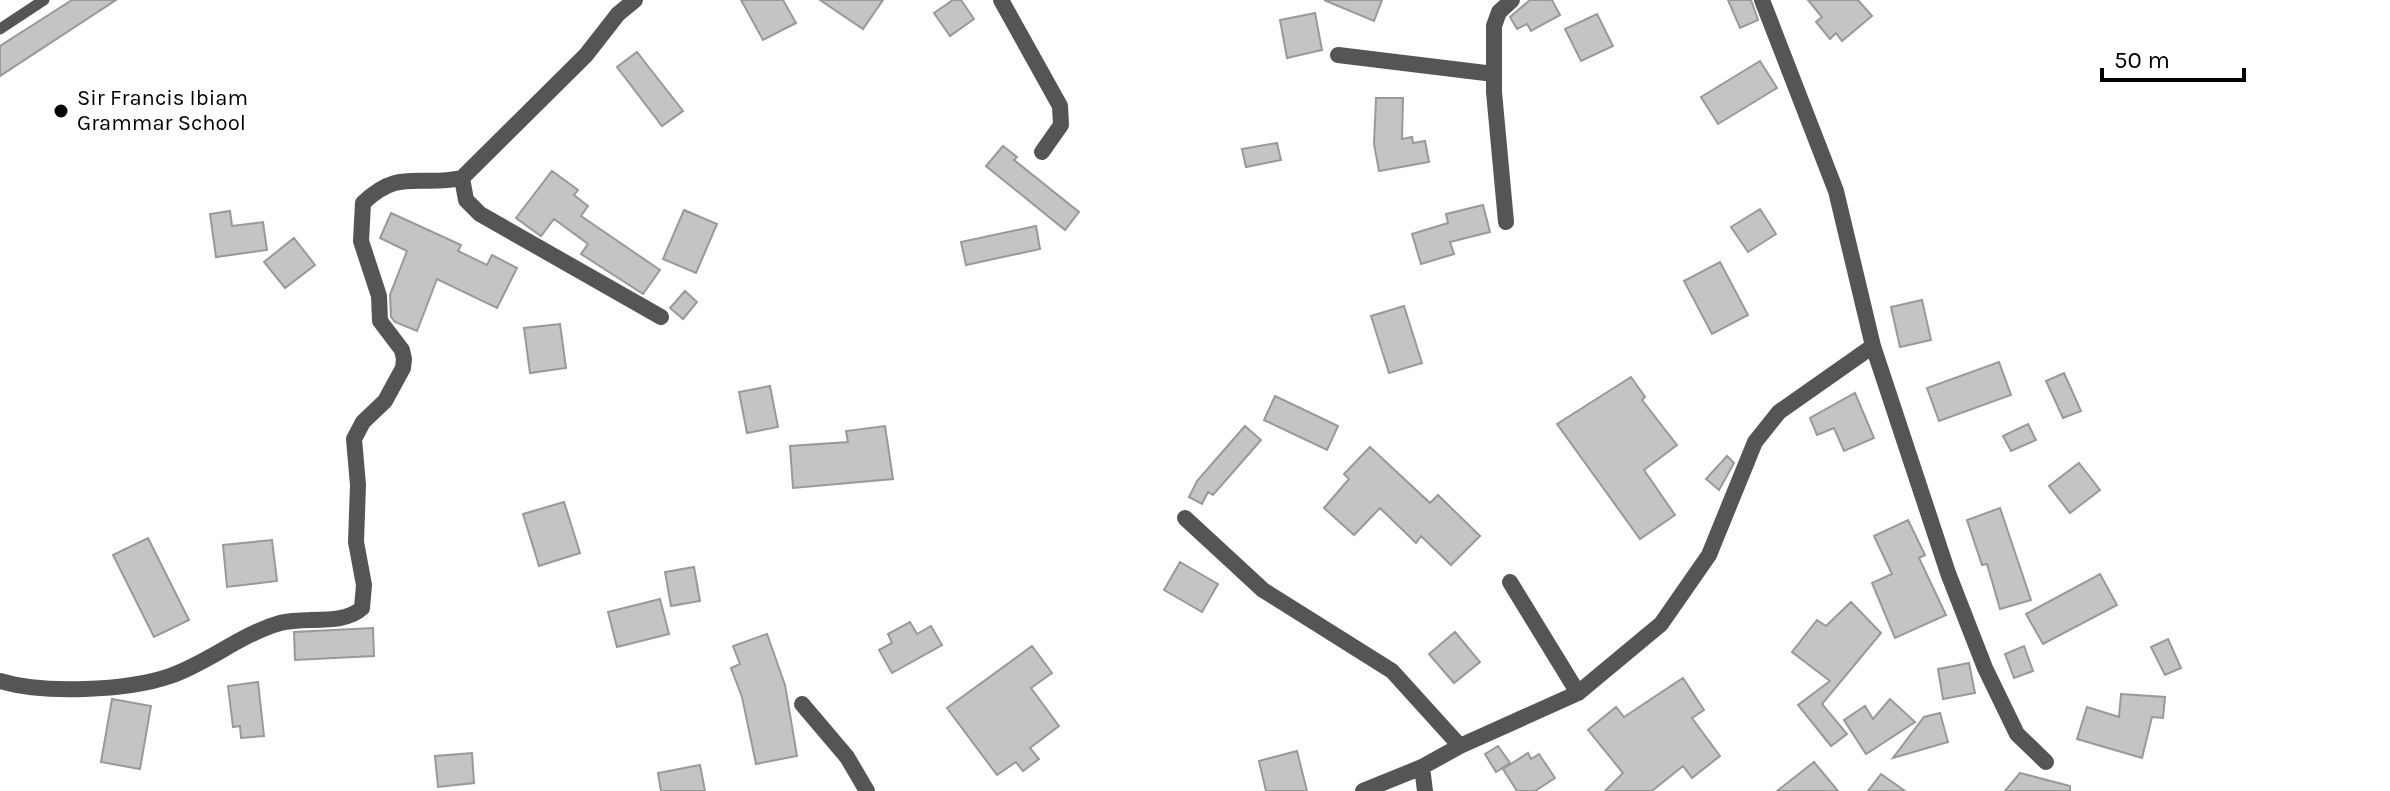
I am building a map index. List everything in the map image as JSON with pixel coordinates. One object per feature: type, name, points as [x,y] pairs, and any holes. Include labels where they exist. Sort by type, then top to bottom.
[{"type":"street","points":[[0,681],[40,690],[103,687],[168,677],[277,623],[347,617],[362,608],[364,585],[356,542],[358,485],[354,439],[363,422],[385,401],[403,368],[404,359],[402,350],[380,321],[379,296],[361,241],[363,203],[381,186],[394,182],[462,178],[586,55],[618,14],[635,0]]},
{"type":"street","points":[[1001,0],[1060,106],[1061,125],[1042,152]]},
{"type":"street","points":[[1506,222],[1494,74],[1494,26],[1499,12],[1512,0]]},
{"type":"street","points":[[1762,0],[1836,191],[1873,346],[1948,573],[1985,668],[2017,734],[2046,762]]},
{"type":"street","points":[[1338,55],[1494,74]]},
{"type":"street","points":[[462,178],[466,200],[491,222],[661,317]]},
{"type":"street","points":[[1363,791],[1422,767],[1460,746],[1578,693],[1661,624],[1709,555],[1755,442],[1779,412],[1873,346]]},
{"type":"street","points":[[1185,518],[1263,590],[1392,671],[1460,746]]},
{"type":"street","points":[[1510,582],[1578,693]]},
{"type":"street","points":[[802,704],[847,757],[867,791]]},
{"type":"street","points":[[1422,767],[1425,791]]},
{"type":"lane","points":[[0,29],[44,0]]},
{"type":"building","points":[[72,0],[116,0],[0,76],[0,46]]},
{"type":"building","points":[[741,0],[783,0],[796,23],[763,40]]},
{"type":"building","points":[[820,0],[883,0],[863,29]]},
{"type":"building","points":[[953,0],[961,0],[974,19],[950,36],[934,13]]},
{"type":"building","points":[[1324,0],[1382,0],[1374,21]]},
{"type":"building","points":[[1530,0],[1552,0],[1560,15],[1531,31],[1527,24],[1517,29],[1510,17]]},
{"type":"building","points":[[1728,0],[1751,0],[1758,20],[1740,28]]},
{"type":"building","points":[[1808,0],[1858,0],[1872,16],[1842,41],[1836,33],[1830,39],[1816,22],[1822,17]]},
{"type":"building","points":[[1315,13],[1322,50],[1287,58],[1280,20]]},
{"type":"building","points":[[1597,14],[1613,46],[1581,61],[1565,29]]},
{"type":"building","points":[[637,52],[683,111],[662,126],[617,67]]},
{"type":"building","points":[[1760,61],[1777,88],[1718,124],[1701,97]]},
{"type":"building","points":[[1376,98],[1403,98],[1402,139],[1412,137],[1413,143],[1425,141],[1429,162],[1379,171],[1374,144]]},
{"type":"building","points":[[1277,143],[1281,160],[1246,167],[1242,149]]},
{"type":"building","points":[[1003,146],[1017,157],[1014,160],[1079,212],[1065,230],[986,166]]},
{"type":"building","points":[[552,171],[578,190],[574,195],[588,206],[581,216],[660,270],[643,294],[581,254],[588,244],[554,219],[541,236],[516,218]]},
{"type":"building","points":[[1483,205],[1490,232],[1450,242],[1454,254],[1421,264],[1412,234],[1448,223],[1446,214]]},
{"type":"building","points":[[1760,209],[1776,234],[1748,252],[1731,227]]},
{"type":"building","points":[[684,210],[717,224],[696,273],[663,259]]},
{"type":"building","points":[[230,211],[232,226],[263,222],[267,250],[216,257],[210,214]]},
{"type":"building","points":[[391,213],[461,245],[458,251],[487,265],[492,255],[517,268],[497,308],[437,279],[417,331],[395,322],[391,317],[390,295],[407,251],[380,238]]},
{"type":"building","points":[[1036,226],[1040,249],[966,265],[961,242]]},
{"type":"building","points":[[294,238],[315,265],[285,288],[264,262]]},
{"type":"building","points":[[1720,262],[1748,315],[1712,334],[1684,281]]},
{"type":"building","points":[[685,291],[697,302],[683,319],[670,308]]},
{"type":"building","points":[[1922,300],[1931,340],[1900,347],[1891,307]]},
{"type":"building","points":[[1404,306],[1422,363],[1389,373],[1371,316]]},
{"type":"building","points":[[560,324],[566,368],[530,373],[524,328]]},
{"type":"building","points":[[1999,362],[2011,395],[1939,421],[1927,388]]},
{"type":"building","points":[[2064,373],[2081,411],[2063,418],[2046,381]]},
{"type":"building","points":[[1631,377],[1645,397],[1642,400],[1677,445],[1644,470],[1675,515],[1640,539],[1557,424]]},
{"type":"building","points":[[770,386],[778,427],[747,433],[739,392]]},
{"type":"building","points":[[1855,393],[1874,438],[1844,451],[1834,428],[1817,435],[1810,418]]},
{"type":"building","points":[[1275,396],[1338,426],[1327,450],[1264,420]]},
{"type":"building","points":[[2028,424],[2036,440],[2011,451],[2003,436]]},
{"type":"building","points":[[885,426],[893,479],[793,488],[790,446],[848,442],[846,431]]},
{"type":"building","points":[[1245,426],[1261,440],[1213,495],[1208,492],[1202,504],[1189,497],[1197,481]]},
{"type":"building","points":[[1370,447],[1430,503],[1438,495],[1480,536],[1451,565],[1421,536],[1416,543],[1380,508],[1354,535],[1324,508],[1349,479],[1344,474]]},
{"type":"building","points":[[1727,456],[1734,463],[1719,490],[1706,479]]},
{"type":"building","points":[[2079,463],[2100,490],[2070,513],[2049,486]]},
{"type":"building","points":[[564,502],[580,553],[539,566],[523,514]]},
{"type":"building","points":[[2000,508],[2031,600],[2000,609],[1987,564],[1982,565],[1967,520]]},
{"type":"building","points":[[1908,520],[1925,555],[1919,558],[1946,615],[1895,638],[1872,583],[1892,574],[1874,536]]},
{"type":"building","points":[[148,538],[189,620],[154,637],[113,555]]},
{"type":"building","points":[[272,540],[277,581],[227,587],[223,545]]},
{"type":"building","points":[[1180,562],[1218,584],[1202,612],[1164,590]]},
{"type":"building","points":[[694,567],[700,601],[671,606],[665,572]]},
{"type":"building","points":[[2100,574],[2117,605],[2043,644],[2026,614]]},
{"type":"building","points":[[660,599],[669,634],[617,647],[608,612]]},
{"type":"building","points":[[1851,602],[1881,633],[1822,704],[1847,734],[1831,746],[1798,705],[1830,681],[1792,652],[1817,620],[1826,626]]},
{"type":"building","points":[[910,622],[917,634],[931,626],[942,645],[892,673],[879,650],[892,643],[888,634]]},
{"type":"building","points":[[373,628],[374,656],[295,660],[294,632]]},
{"type":"building","points":[[1455,632],[1480,662],[1454,683],[1429,654]]},
{"type":"building","points":[[767,634],[785,685],[797,756],[756,764],[742,697],[731,668],[740,664],[733,646]]},
{"type":"building","points":[[2168,639],[2181,668],[2165,675],[2151,647]]},
{"type":"building","points":[[1032,646],[1052,673],[1031,688],[1059,726],[1030,748],[1039,759],[1023,771],[1016,762],[997,775],[947,708]]},
{"type":"building","points":[[2024,646],[2033,671],[2014,678],[2005,654]]},
{"type":"building","points":[[1969,663],[1975,693],[1943,699],[1938,669]]},
{"type":"building","points":[[1683,678],[1704,710],[1692,718],[1720,756],[1692,778],[1683,766],[1652,791],[1605,791],[1623,773],[1588,730],[1616,707],[1624,717]]},
{"type":"building","points":[[258,682],[264,736],[241,738],[240,726],[233,727],[228,686]]},
{"type":"building","points":[[2121,694],[2165,697],[2163,718],[2152,717],[2142,758],[2077,739],[2087,707],[2119,717]]},
{"type":"building","points":[[112,699],[151,706],[140,769],[101,762]]},
{"type":"building","points":[[1890,699],[1915,722],[1866,754],[1844,720],[1865,706],[1873,719]]},
{"type":"building","points":[[1940,713],[1948,742],[1893,758],[1924,717]]},
{"type":"building","points":[[1498,746],[1510,763],[1496,772],[1485,754]]},
{"type":"building","points":[[1297,751],[1307,791],[1266,791],[1259,761]]},
{"type":"building","points":[[472,753],[474,783],[438,787],[435,756]]},
{"type":"building","points":[[1528,753],[1531,759],[1539,754],[1555,778],[1535,791],[1517,791],[1503,769]]},
{"type":"building","points":[[1814,762],[1838,791],[1777,791]]},
{"type":"building","points":[[700,765],[705,791],[661,791],[658,773]]},
{"type":"building","points":[[2020,773],[2070,786],[2070,791],[2005,791]]},
{"type":"building","points":[[1881,774],[1905,791],[1868,791]]},
{"type":"place","name":"Sir Francis Ibiam Grammar School","points":[[61,111]]}]
